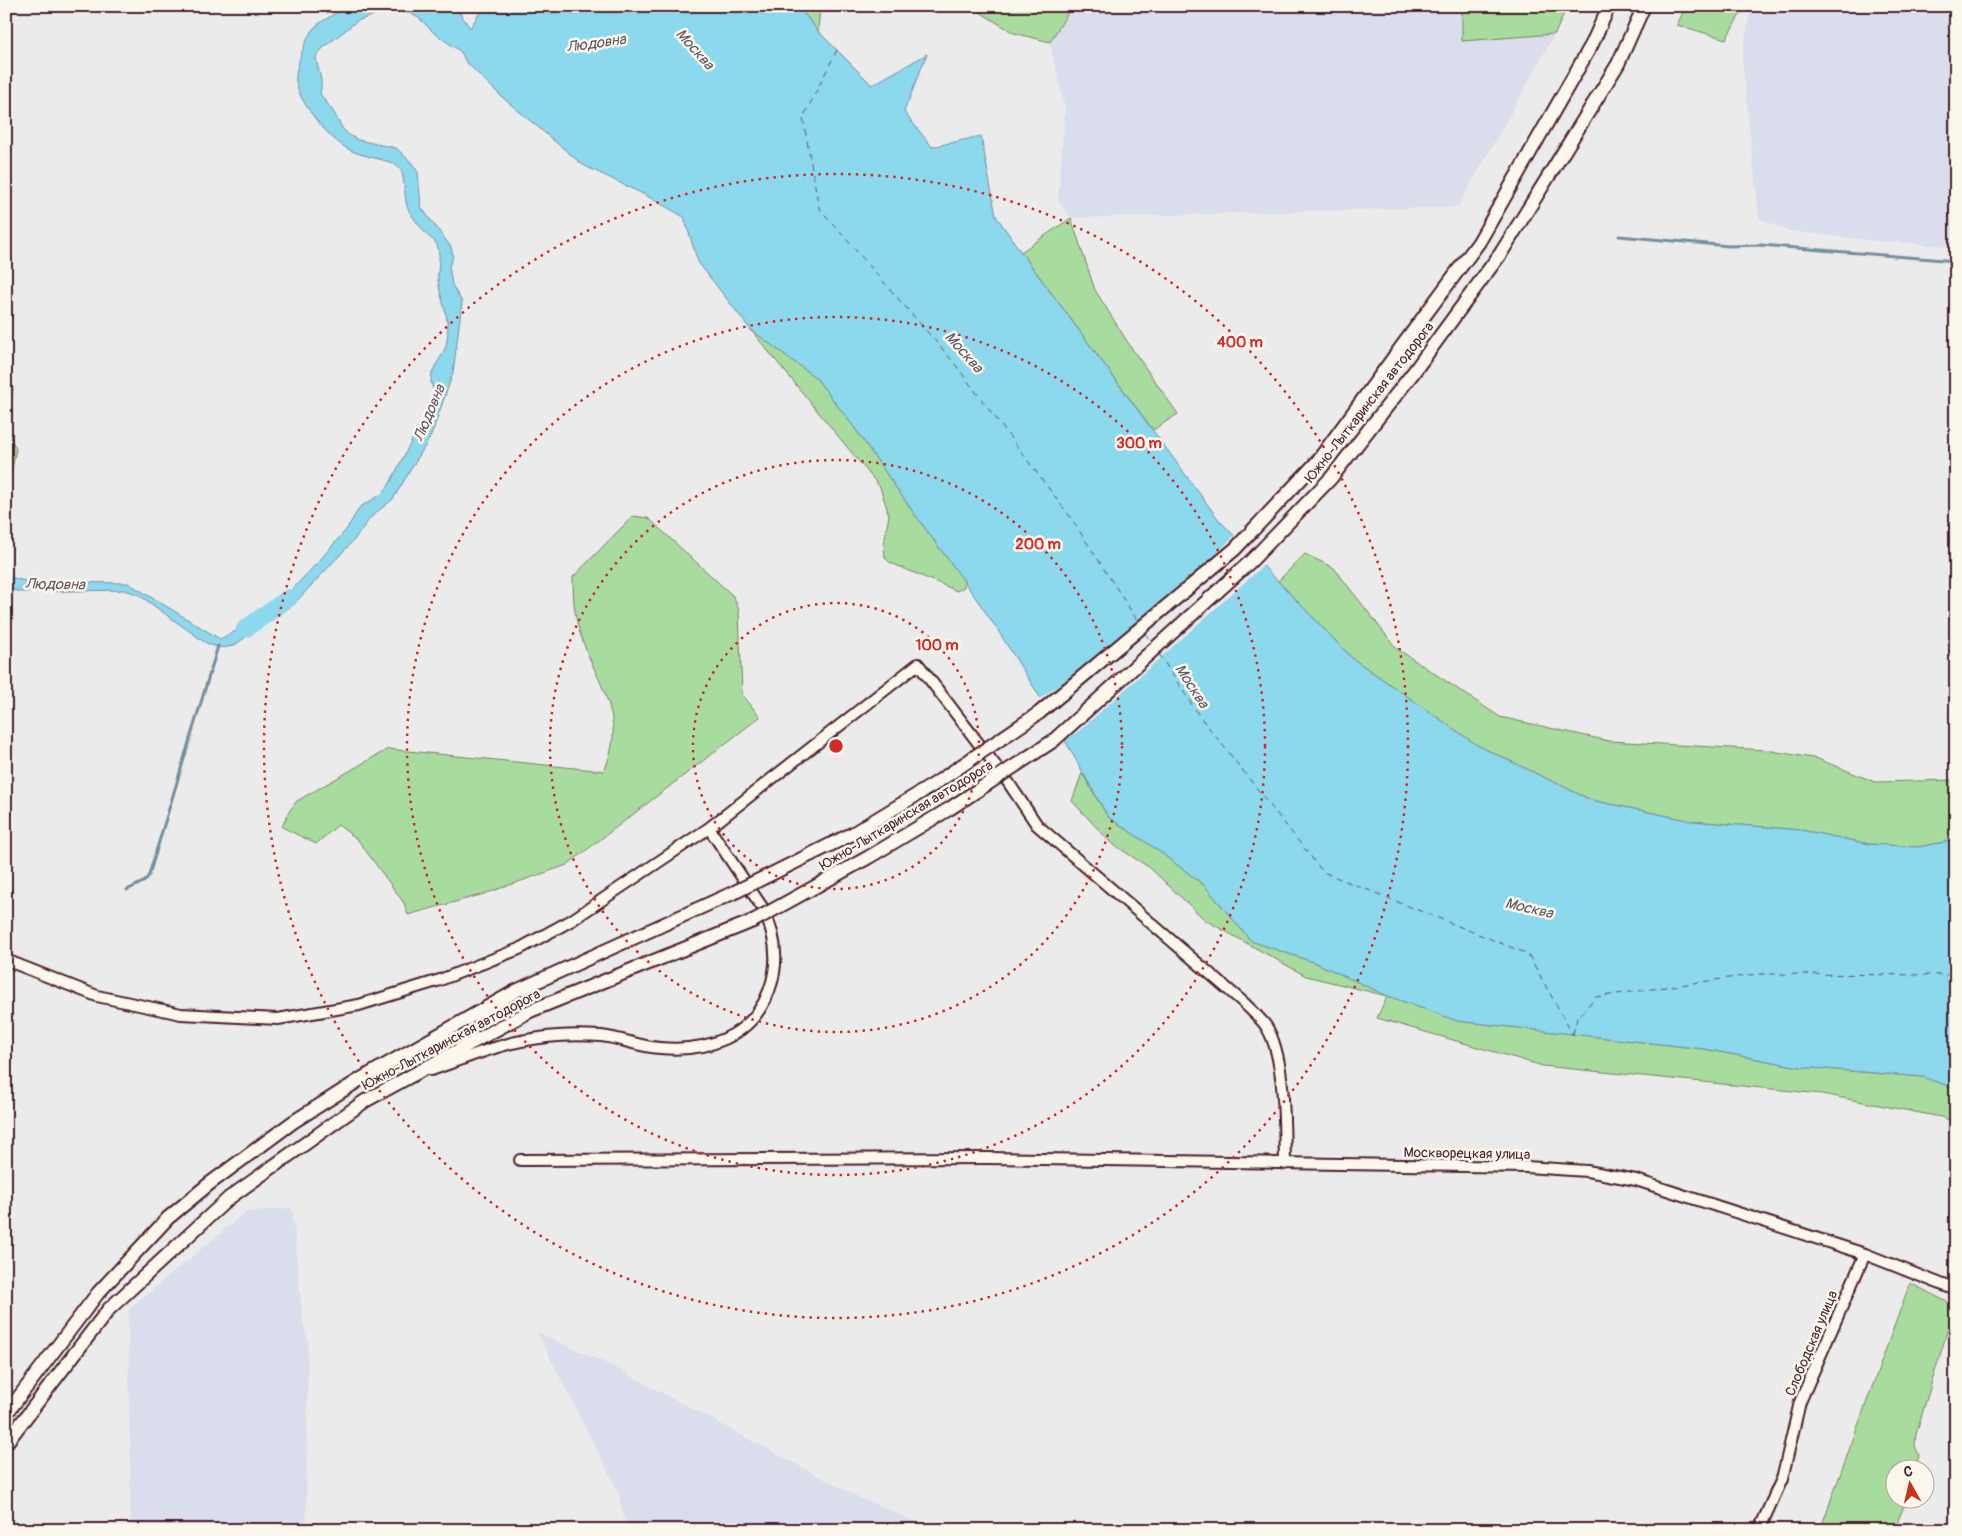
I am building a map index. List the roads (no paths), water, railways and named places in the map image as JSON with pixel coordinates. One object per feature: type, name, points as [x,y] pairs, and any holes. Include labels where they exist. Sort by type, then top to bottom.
[{"type":"main road","name":"Южно-Лыткаринская автодорога","points":[[6,1414],[98,1293],[168,1218],[209,1184],[293,1122],[361,1079],[516,991],[735,892],[852,834],[933,785],[1039,713],[1235,549],[1317,462],[1479,242],[1592,44],[1609,6]]},
{"type":"main road","name":"Южно-Лыткаринская автодорога","points":[[6,1443],[109,1309],[229,1198],[366,1101],[530,1011],[753,921],[869,857],[949,809],[1053,741],[1251,561],[1331,478],[1413,373],[1506,245],[1618,64],[1644,6]]},
{"type":"street","points":[[6,960],[97,996],[181,1014],[278,1019],[359,1005],[440,980],[519,949],[572,920],[709,828],[918,664],[1008,782],[1037,825],[1244,1003],[1266,1026],[1278,1058],[1283,1098],[1285,1164]]},
{"type":"street","points":[[407,1078],[488,1050],[540,1038],[601,1036],[660,1048],[670,1048],[707,1046],[718,1043],[738,1032],[755,1016],[768,996],[775,968],[774,939],[762,907],[709,828]]},
{"type":"street","name":"Москворецкая улица","points":[[520,1160],[1056,1159],[1526,1168],[1587,1171],[1636,1180],[1865,1254],[1956,1290]]},
{"type":"street","name":"Слободская улица","points":[[1759,1530],[1782,1480],[1800,1402],[1865,1254]]},
{"type":"water","name":"Москва","points":[[348,6],[455,6],[470,28],[484,6],[798,6],[818,31],[872,85],[927,54],[904,112],[932,147],[981,136],[996,216],[1021,252],[1219,520],[1352,658],[1477,745],[1591,800],[1692,821],[1801,830],[1869,844],[1918,847],[1956,840],[1956,1089],[1923,1077],[1800,1067],[1704,1049],[1457,1021],[1388,996],[1316,963],[1251,941],[1204,885],[1156,849],[1108,817],[1045,705],[964,581],[854,427],[816,378],[750,329],[698,262],[684,217],[645,195],[583,165],[502,97],[466,62],[461,52],[434,33],[419,18],[409,13],[388,10],[357,21],[323,48],[316,56],[321,79],[320,94],[333,111],[342,128],[358,140],[396,148],[411,162],[418,172],[421,207],[451,247],[453,257],[449,266],[452,285],[462,302],[453,373],[431,436],[393,499],[371,517],[354,540],[293,605],[233,646],[214,646],[203,641],[139,595],[125,590],[19,592],[6,587],[6,576],[29,582],[128,583],[220,639],[268,615],[346,530],[360,507],[382,494],[389,485],[429,407],[434,392],[431,377],[445,349],[448,326],[438,281],[439,256],[437,246],[408,209],[400,169],[394,164],[354,152],[340,144],[316,120],[298,90],[296,82],[297,70],[301,54],[310,33],[320,23]]},
{"type":"waterway","points":[[1619,236],[1729,246],[1761,245],[1956,261]]},
{"type":"waterway","name":"Людовна","points":[[245,629],[289,598]]},
{"type":"waterway","points":[[127,890],[145,881],[149,875],[218,646]]}]
